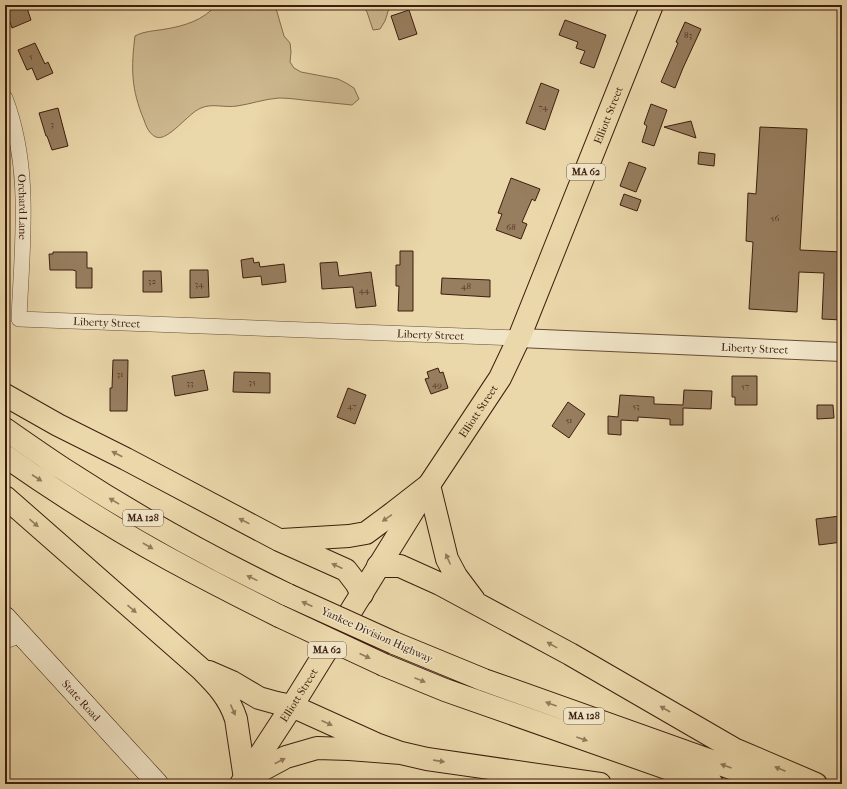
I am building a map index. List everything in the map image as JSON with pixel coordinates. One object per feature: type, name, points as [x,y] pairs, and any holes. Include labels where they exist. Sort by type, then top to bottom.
[{"type":"main road","name":"Elliott Street","points":[[243,781],[292,706],[429,485],[500,378],[519,338],[652,5]]},
{"type":"main road","points":[[5,395],[58,425],[126,459],[279,540],[346,570],[362,594]]},
{"type":"main road","name":"Yankee Division Highway","points":[[5,429],[65,470],[145,519],[239,571],[288,595],[394,643],[484,680],[776,784]]},
{"type":"main road","name":"MA 128","points":[[5,456],[36,478],[123,532],[170,559],[279,616],[384,665],[459,695],[712,784]]},
{"type":"main road","points":[[279,540],[349,536],[366,533],[393,514],[429,485],[447,559],[456,576],[477,604]]},
{"type":"main road","points":[[5,497],[201,669],[223,692],[234,712],[240,745],[243,781],[286,757],[316,748],[401,753]]},
{"type":"main road","points":[[378,566],[400,566],[477,604],[570,654],[734,749],[816,784]]},
{"type":"main road","name":"State Road","points":[[5,617],[13,638],[158,784]]},
{"type":"main road","points":[[201,669],[232,682],[259,698],[277,704],[292,706],[376,744],[401,753],[428,759],[600,784]]},
{"type":"street","name":"Orchard Lane","points":[[5,98],[12,117],[18,143],[22,174],[23,207],[19,318]]},
{"type":"street","name":"Liberty Street","points":[[19,318],[842,352]]},
{"type":"shaded area","points":[[216,5],[275,5],[284,36],[290,43],[290,62],[294,68],[301,72],[338,79],[354,88],[359,99],[352,105],[279,98],[237,106],[205,107],[190,115],[166,135],[161,137],[154,136],[146,125],[134,88],[133,58],[135,36],[146,32],[166,29],[193,22],[206,15]]},
{"type":"shaded area","points":[[362,5],[390,5],[385,21],[380,29],[373,30],[367,12]]},
{"type":"building","points":[[12,5],[26,5],[31,20],[12,28],[5,8]]},
{"type":"building","points":[[409,10],[417,34],[399,40],[391,16]]},
{"type":"building","points":[[565,20],[606,35],[594,68],[580,63],[585,51],[576,48],[578,42],[559,35]]},
{"type":"building","points":[[685,22],[701,29],[675,88],[661,82],[678,43],[676,42]]},
{"type":"building","points":[[35,43],[45,64],[48,62],[53,73],[37,80],[32,68],[27,70],[18,50]]},
{"type":"building","points":[[541,83],[559,90],[545,130],[526,123]]},
{"type":"building","points":[[651,104],[667,110],[654,146],[642,142],[647,126],[644,124]]},
{"type":"building","points":[[58,108],[68,146],[52,150],[39,113]]},
{"type":"building","points":[[691,121],[696,138],[664,127]]},
{"type":"building","points":[[760,127],[807,129],[800,250],[842,252],[842,320],[822,319],[824,273],[799,272],[797,312],[749,309],[753,242],[746,241],[748,193],[756,194]]},
{"type":"building","points":[[699,152],[715,154],[714,166],[698,164]]},
{"type":"building","points":[[629,162],[646,168],[636,192],[620,186]]},
{"type":"building","points":[[511,178],[540,189],[535,201],[532,199],[522,222],[527,224],[521,239],[496,230],[502,214],[498,213]]},
{"type":"building","points":[[624,194],[641,200],[637,211],[620,205]]},
{"type":"building","points":[[400,251],[413,251],[413,311],[398,311],[399,286],[396,286],[396,265],[400,265]]},
{"type":"building","points":[[53,252],[87,252],[87,268],[92,268],[92,288],[76,288],[76,271],[50,270],[49,254],[53,254]]},
{"type":"building","points":[[253,258],[254,263],[259,262],[260,267],[284,264],[286,282],[262,285],[261,276],[243,278],[241,260]]},
{"type":"building","points":[[337,262],[339,276],[371,272],[376,306],[356,308],[353,287],[322,289],[320,263]]},
{"type":"building","points":[[190,270],[208,270],[209,297],[190,298]]},
{"type":"building","points":[[143,271],[161,271],[162,292],[143,292]]},
{"type":"building","points":[[442,278],[490,280],[490,297],[441,294]]},
{"type":"building","points":[[113,360],[128,360],[127,411],[110,411],[110,388],[112,388]]},
{"type":"building","points":[[438,368],[440,373],[443,372],[448,388],[431,394],[425,379],[429,378],[427,372]]},
{"type":"building","points":[[204,370],[208,390],[175,396],[172,376]]},
{"type":"building","points":[[234,372],[270,373],[270,393],[233,392]]},
{"type":"building","points":[[732,376],[757,376],[757,405],[735,405],[735,397],[732,397]]},
{"type":"building","points":[[348,388],[366,395],[355,424],[337,417]]},
{"type":"building","points":[[684,390],[712,391],[711,409],[683,408],[683,425],[670,425],[670,419],[638,417],[638,421],[621,420],[621,435],[608,434],[608,416],[618,417],[620,395],[654,397],[654,404],[683,405]]},
{"type":"building","points":[[568,402],[585,414],[569,438],[552,426]]},
{"type":"building","points":[[817,405],[833,405],[834,418],[817,419]]},
{"type":"building","points":[[840,516],[842,542],[819,545],[816,519]]}]
